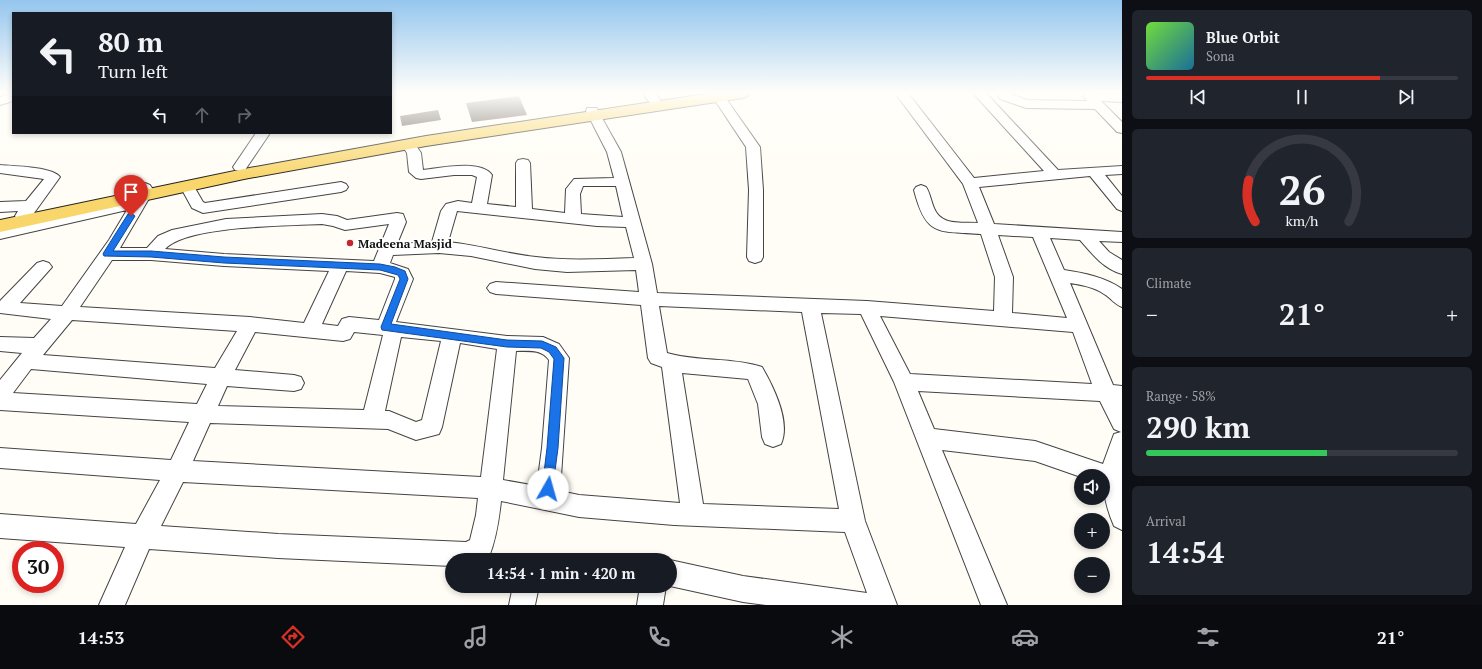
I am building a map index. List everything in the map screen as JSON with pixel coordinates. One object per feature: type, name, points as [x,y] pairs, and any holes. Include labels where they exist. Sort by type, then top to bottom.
[{"type":"main road","points":[[0,221],[26,211],[142,195],[240,167],[383,141],[537,121]]},
{"type":"main road","points":[[0,226],[187,186],[408,144],[549,121]]},
{"type":"street","points":[[598,121],[614,152],[644,264],[658,358],[697,367],[741,369],[755,373],[769,400],[772,416],[773,437]]},
{"type":"street","points":[[735,121],[753,147],[756,190],[755,257]]},
{"type":"street","points":[[923,121],[970,182],[980,206],[1004,277],[1003,319]]},
{"type":"street","points":[[1005,121],[1055,175]]},
{"type":"street","points":[[240,167],[262,134]]},
{"type":"street","points":[[408,144],[414,153],[416,172],[421,174],[467,170],[481,172],[485,176],[480,208]]},
{"type":"street","points":[[523,164],[524,214]]},
{"type":"street","points":[[0,169],[44,174],[53,177],[47,188],[26,211],[0,207]]},
{"type":"street","points":[[970,182],[1094,171],[1122,170]]},
{"type":"street","points":[[1094,171],[1121,203]]},
{"type":"street","points":[[573,218],[572,191],[576,184],[579,182],[622,182]]},
{"type":"street","points":[[187,186],[197,205],[203,208],[341,187]]},
{"type":"street","points":[[921,190],[929,213],[937,224],[950,227],[1122,237]]},
{"type":"street","points":[[0,234],[142,195]]},
{"type":"street","points":[[0,395],[32,353],[66,314],[107,254],[142,195]]},
{"type":"street","points":[[439,247],[451,207],[458,206],[524,214],[633,222]]},
{"type":"street","points":[[151,254],[164,240],[178,234],[226,224],[322,219],[337,221],[345,225],[397,218],[398,222],[380,267]]},
{"type":"street","points":[[1040,232],[1080,326],[1114,394],[1122,423]]},
{"type":"street","points":[[1085,235],[1103,256],[1122,268]]},
{"type":"street","points":[[387,250],[439,247],[471,250],[543,264],[587,266],[644,264]]},
{"type":"street","points":[[107,254],[151,254],[224,260],[380,267],[402,273],[404,279],[390,327],[372,420]]},
{"type":"street","points":[[310,330],[340,266]]},
{"type":"street","points":[[2,308],[43,267]]},
{"type":"street","points":[[1059,275],[1095,282],[1116,292],[1122,300]]},
{"type":"street","points":[[496,288],[648,299],[867,308],[1080,326]]},
{"type":"street","points":[[810,305],[853,521],[884,605]]},
{"type":"street","points":[[2,308],[66,314],[250,324],[344,334],[349,324],[390,327],[507,343],[542,344],[552,350],[559,358],[553,448],[548,489],[552,500]]},
{"type":"street","points":[[867,308],[904,382],[994,605]]},
{"type":"street","points":[[112,605],[143,535],[177,471],[220,378],[250,324]]},
{"type":"street","points":[[0,401],[204,413],[388,420],[416,431],[431,426],[452,335]]},
{"type":"street","points":[[0,526],[143,535],[278,546],[466,554],[480,548],[488,515],[507,343]]},
{"type":"street","points":[[0,344],[32,353],[220,378],[294,383]]},
{"type":"street","points":[[671,362],[693,514]]},
{"type":"street","points":[[904,382],[1114,394]]},
{"type":"street","points":[[926,438],[1035,451],[1087,469]]},
{"type":"street","points":[[1122,442],[1110,477],[1122,518]]},
{"type":"street","points":[[0,458],[177,471],[491,488],[579,506],[693,514],[853,521]]},
{"type":"street","points":[[677,575],[742,597],[864,605]]},
{"type":"street","points":[[522,605],[525,593]]},
{"type":"street","points":[[650,605],[652,593]]},
{"type":"building","points":[[401,121],[433,121],[402,126]]},
{"type":"place","name":"Madeena Masjid","points":[[350,243]]},
{"type":"route","points":[[131,216],[107,254],[151,254],[224,260],[380,267],[395,270],[402,273],[404,279],[403,285],[385,327],[507,343],[542,344],[552,350],[559,358],[553,448],[548,489]]}]
